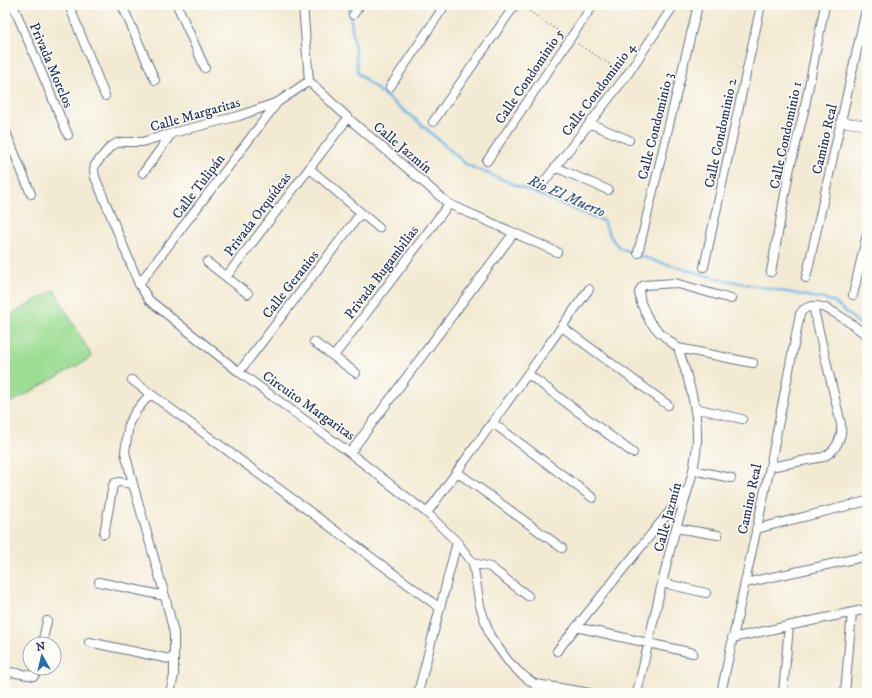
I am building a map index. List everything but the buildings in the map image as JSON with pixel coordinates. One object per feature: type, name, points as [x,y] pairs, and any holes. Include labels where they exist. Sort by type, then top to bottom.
[{"type":"street","name":"Privada Morelos","points":[[13,5],[68,135]]},
{"type":"street","points":[[69,5],[105,96]]},
{"type":"street","points":[[122,5],[155,80]]},
{"type":"street","points":[[177,5],[205,68]]},
{"type":"street","points":[[303,5],[309,81]]},
{"type":"street","points":[[353,15],[360,5]]},
{"type":"street","points":[[390,87],[445,5]]},
{"type":"street","points":[[433,122],[515,5]]},
{"type":"street","name":"Calle Condominio 5","points":[[487,161],[593,5]]},
{"type":"street","name":"Calle Condominio 4","points":[[540,187],[626,75],[674,5]]},
{"type":"street","name":"Calle Condominio 3","points":[[638,253],[698,5]]},
{"type":"street","name":"Calle Condominio 2","points":[[704,267],[761,5]]},
{"type":"street","name":"Calle Condominio 1","points":[[771,272],[790,172],[825,5]]},
{"type":"street","name":"Camino Real","points":[[806,278],[867,5]]},
{"type":"street","points":[[858,45],[867,47]]},
{"type":"street","name":"Calle Margaritas","points":[[94,170],[95,165],[110,147],[117,143],[142,142],[239,116],[278,102],[309,81]]},
{"type":"street","name":"Calle Jazmín","points":[[309,81],[348,118],[449,204],[557,252]]},
{"type":"street","name":"Calle Tulipán","points":[[139,284],[278,102]]},
{"type":"street","name":"Privada Orquídeas","points":[[226,277],[348,118]]},
{"type":"street","points":[[841,122],[867,124]]},
{"type":"street","points":[[589,123],[629,140]]},
{"type":"street","points":[[5,130],[31,194]]},
{"type":"street","points":[[143,173],[172,133]]},
{"type":"street","points":[[309,168],[379,228]]},
{"type":"street","points":[[555,168],[608,190]]},
{"type":"street","name":"Circuito Margaritas","points":[[94,170],[95,177],[139,284],[149,300],[239,372],[350,453],[514,234]]},
{"type":"street","name":"Privada Bugambilias","points":[[334,356],[449,204]]},
{"type":"street","name":"Calle Geranios","points":[[239,372],[361,213]]},
{"type":"street","points":[[853,295],[867,234]]},
{"type":"street","name":"Privada Orquídeas","points":[[207,262],[248,294]]},
{"type":"street","points":[[731,299],[675,283],[655,283],[644,285],[640,292],[641,303],[650,322],[660,333],[678,348],[753,363]]},
{"type":"street","points":[[428,513],[589,289]]},
{"type":"street","points":[[770,467],[823,457],[834,450],[841,436],[841,424],[813,306],[823,307],[830,310],[867,336]]},
{"type":"street","name":"Camino Real","points":[[720,693],[770,467],[802,310],[813,306]]},
{"type":"street","points":[[562,327],[668,405]]},
{"type":"street","points":[[314,342],[356,374]]},
{"type":"street","name":"Calle Jazmín","points":[[637,693],[676,528],[689,487],[697,440],[695,408],[678,348]]},
{"type":"street","points":[[528,374],[633,453]]},
{"type":"street","points":[[132,380],[440,608]]},
{"type":"street","points":[[150,394],[136,411],[129,423],[125,452],[132,484],[174,632],[174,675],[170,693]]},
{"type":"street","points":[[695,408],[742,419]]},
{"type":"street","points":[[493,423],[593,498]]},
{"type":"street","points":[[350,453],[428,513],[457,542],[473,563],[480,606],[490,636],[498,650],[520,673],[546,693]]},
{"type":"street","points":[[693,470],[731,478]]},
{"type":"street","points":[[457,472],[562,548]]},
{"type":"street","points":[[104,534],[113,485],[119,482],[132,484]]},
{"type":"street","points":[[557,651],[689,487]]},
{"type":"street","points":[[756,529],[867,501]]},
{"type":"street","points":[[676,528],[718,535]]},
{"type":"street","points":[[418,693],[457,542]]},
{"type":"street","points":[[745,583],[867,556]]},
{"type":"street","points":[[473,563],[490,567],[528,596]]},
{"type":"street","points":[[99,582],[165,596]]},
{"type":"street","points":[[663,583],[706,593]]},
{"type":"street","points":[[732,638],[867,609]]},
{"type":"street","points":[[845,693],[852,612]]},
{"type":"street","points":[[44,636],[47,621]]},
{"type":"street","points":[[783,693],[789,626]]},
{"type":"street","points":[[576,627],[693,653]]},
{"type":"street","points":[[89,642],[174,660]]},
{"type":"street","points":[[5,675],[10,672],[22,674]]},
{"type":"street","points":[[533,683],[590,693]]},
{"type":"green space","points":[[54,290],[92,357],[5,406],[5,318]]},
{"type":"waterway","name":"Rio El Muerto","points":[[349,5],[358,73],[421,124],[467,165],[603,221],[612,239],[620,248],[655,261],[720,279],[833,301],[867,330]]}]
